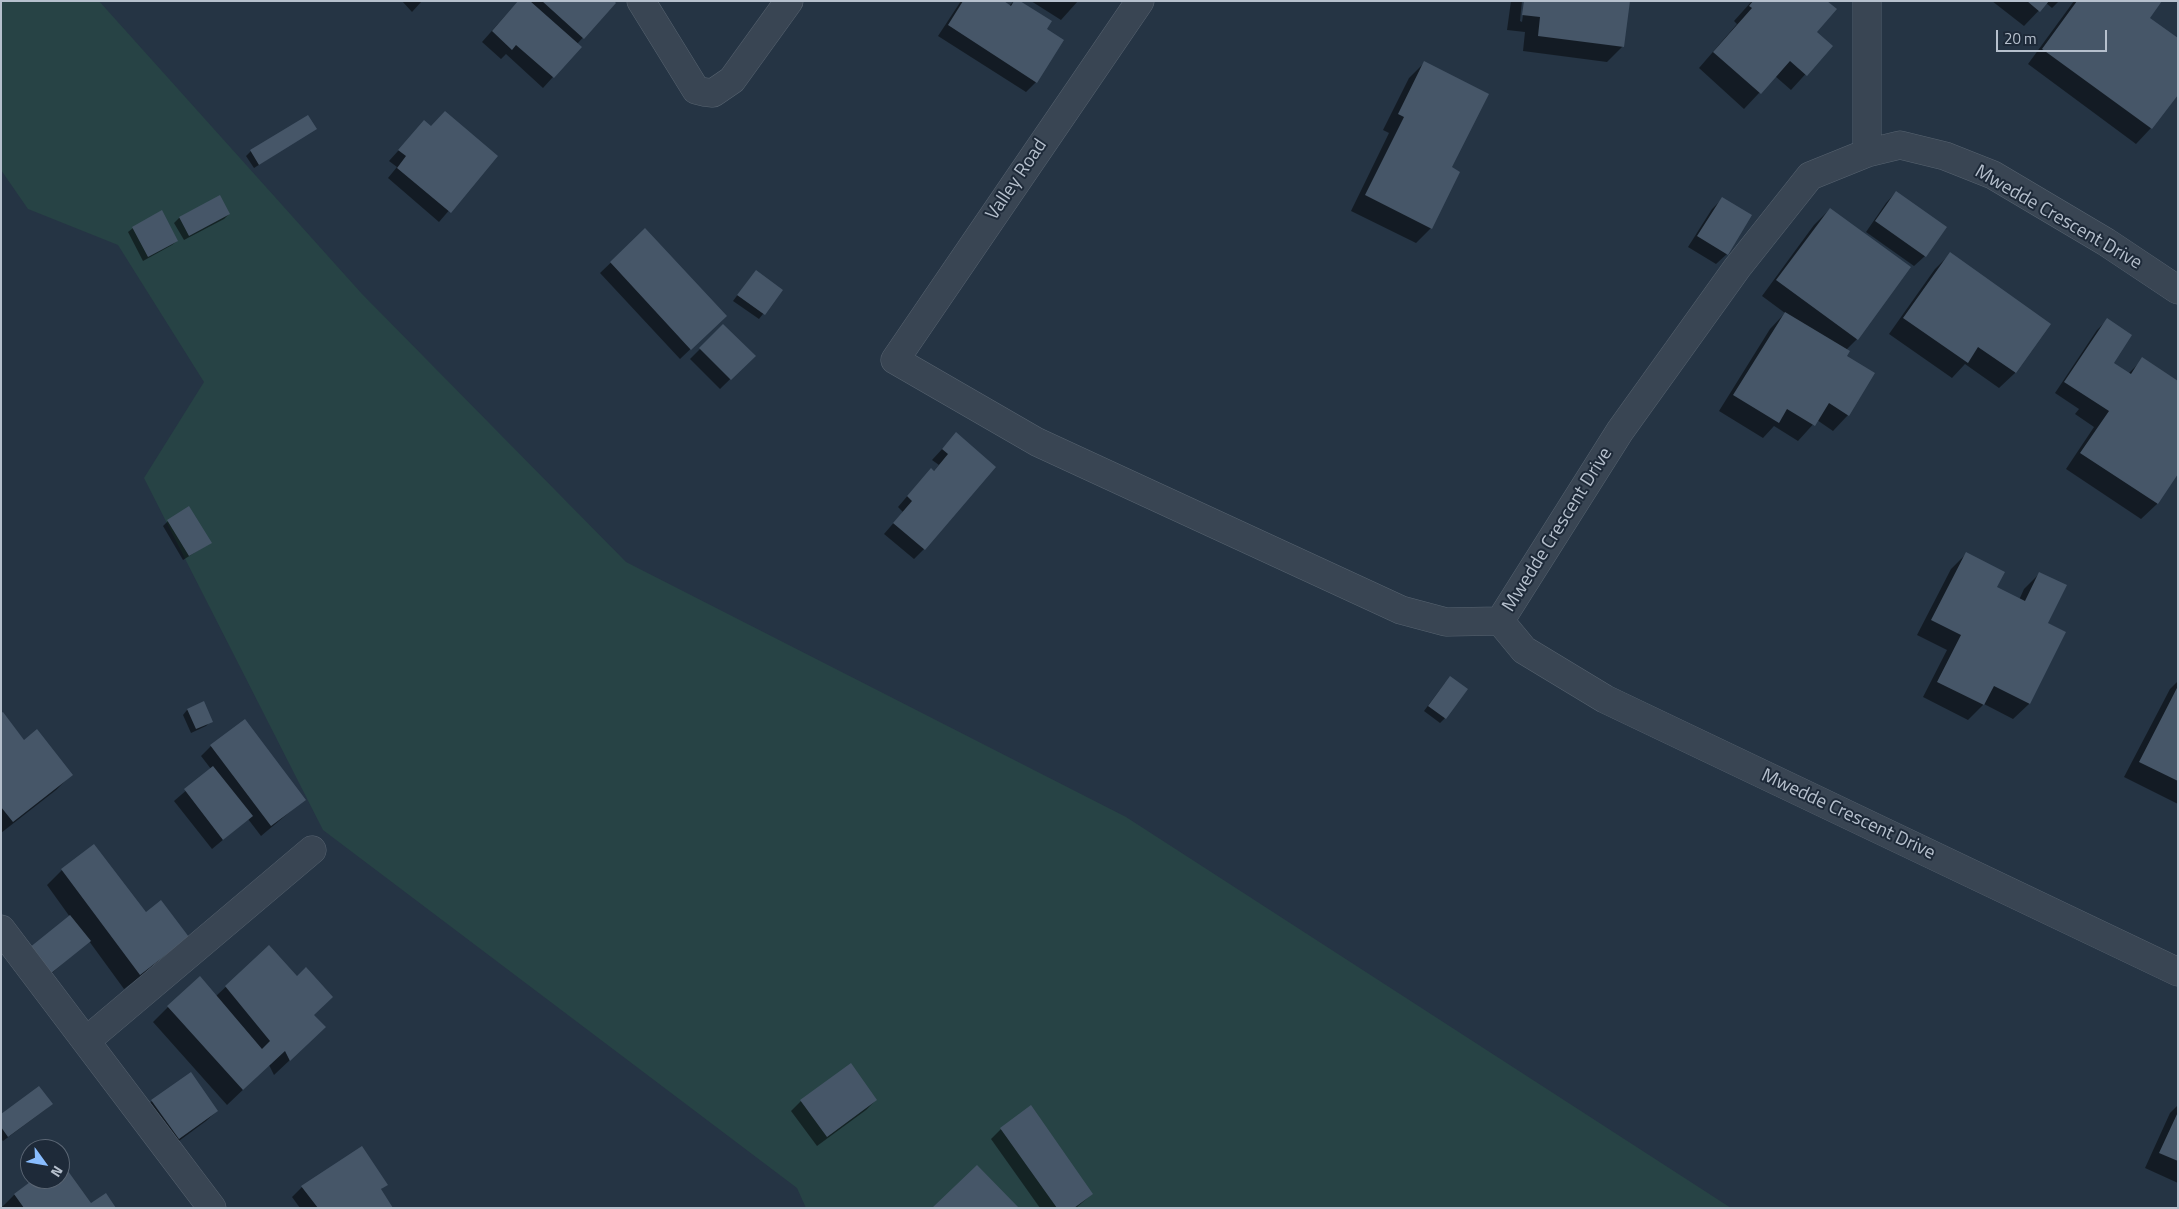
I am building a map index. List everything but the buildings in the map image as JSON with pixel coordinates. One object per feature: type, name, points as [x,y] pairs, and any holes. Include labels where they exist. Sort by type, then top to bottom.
[{"type":"street","points":[[640,1],[696,90],[704,92],[713,92],[732,80],[789,1]]},
{"type":"street","name":"Valley Road","points":[[1140,1],[895,360],[1037,442],[1401,610],[1446,622],[1500,621]]},
{"type":"street","points":[[1867,1],[1867,153]]},
{"type":"street","name":"Mwedde Crescent Drive","points":[[2178,290],[2106,242],[1992,175],[1945,156],[1900,145],[1867,153],[1810,176],[1737,268],[1620,431],[1500,621],[1524,650],[1605,699],[2178,972]]},
{"type":"street","points":[[86,1041],[312,850]]},
{"type":"street","points":[[1,929],[212,1208]]},
{"type":"green space","points":[[1,1],[99,1],[362,294],[626,562],[1126,817],[1731,1208],[806,1208],[797,1188],[323,830],[144,478],[204,382],[118,245],[28,209],[1,170]]}]
